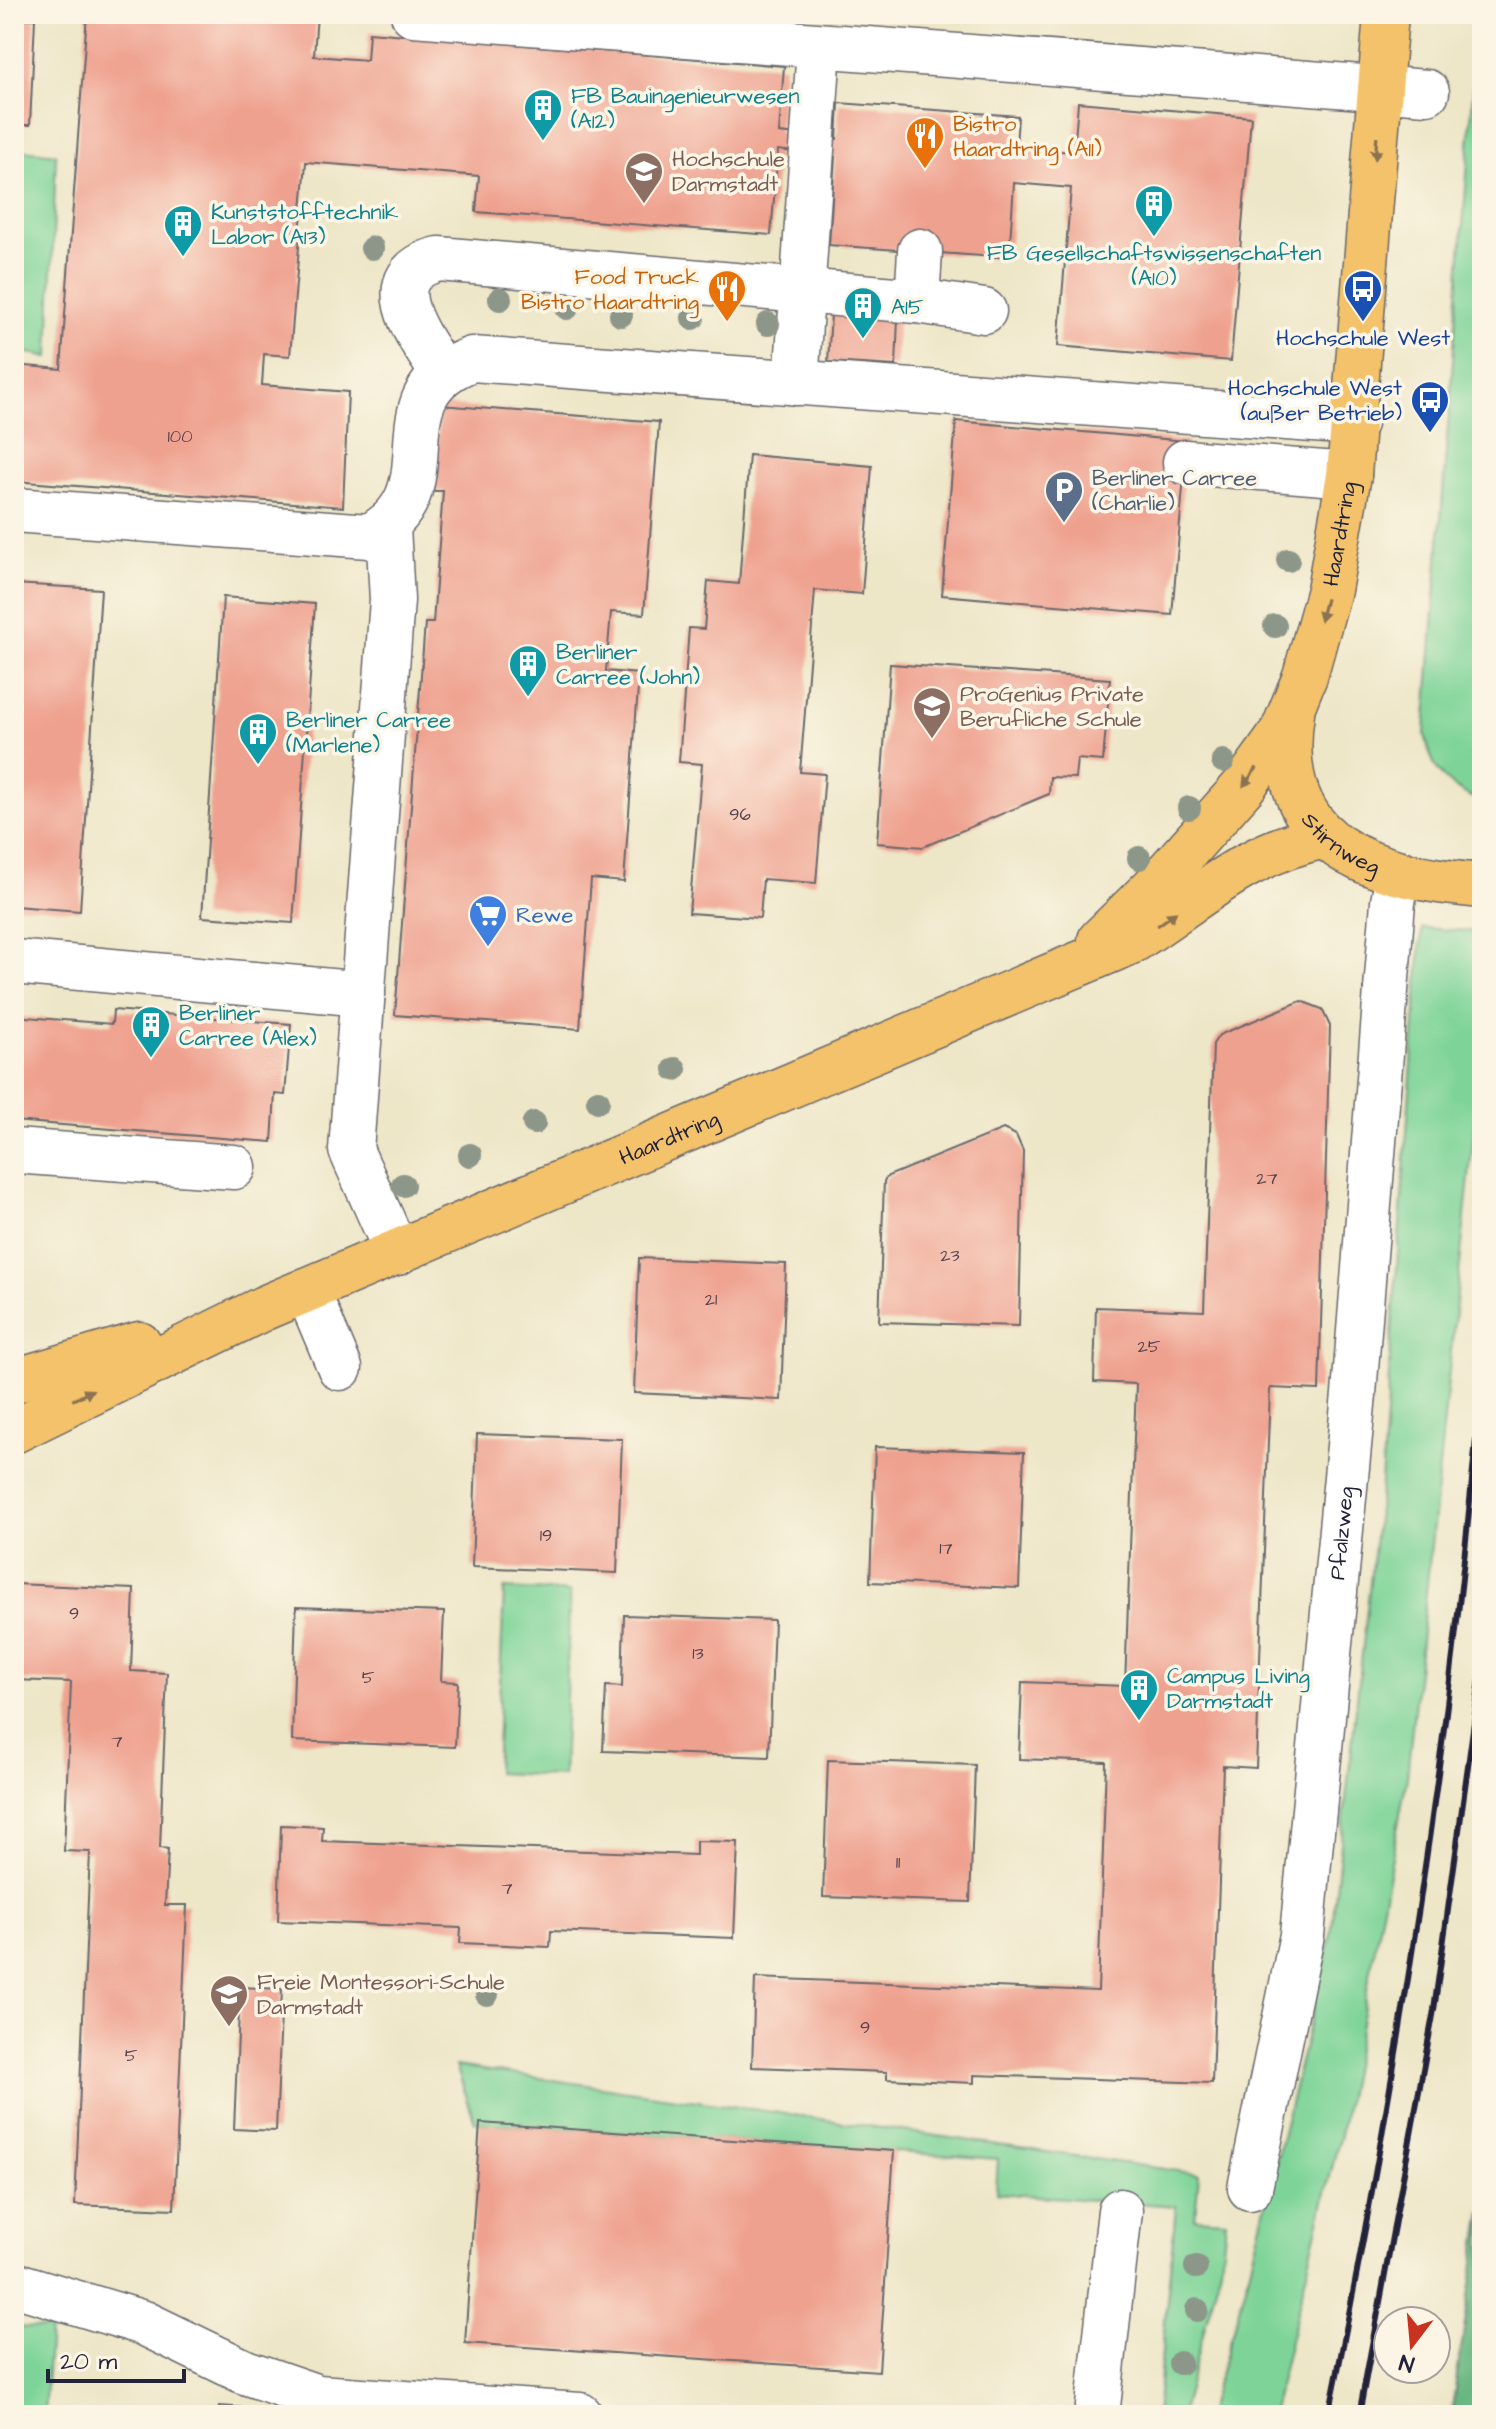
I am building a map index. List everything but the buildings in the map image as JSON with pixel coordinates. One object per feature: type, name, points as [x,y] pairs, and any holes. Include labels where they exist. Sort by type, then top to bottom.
[{"type":"main road","name":"Haardtring","points":[[1073,967],[1220,815],[1266,757],[1292,711],[1329,590],[1349,475],[1386,14]]},
{"type":"main road","name":"Stirnweg","points":[[1292,711],[1289,758],[1297,796],[1326,836],[1358,861],[1398,875],[1476,886]]},
{"type":"main road","name":"Haardtring","points":[[14,1431],[264,1308],[1131,942],[1216,881],[1257,857],[1326,836]]},
{"type":"main road","name":"Haardtring","points":[[14,1381],[264,1308]]},
{"type":"lane","points":[[413,14],[819,48],[1427,92]]},
{"type":"lane","points":[[796,383],[819,48]]},
{"type":"lane","points":[[917,301],[920,251]]},
{"type":"lane","points":[[442,372],[414,329],[405,301],[407,279],[419,264],[439,259],[917,301],[984,311]]},
{"type":"lane","points":[[14,510],[369,536],[388,527],[404,509],[413,486],[419,411],[428,388],[442,372],[472,359],[1355,423]]},
{"type":"lane","points":[[1185,462],[1349,475]]},
{"type":"lane","points":[[388,527],[392,600],[351,1150],[397,1253]]},
{"type":"lane","name":"Pfalzweg","points":[[1250,2188],[1302,1935],[1356,1378],[1393,902],[1398,875]]},
{"type":"lane","points":[[14,962],[363,994]]},
{"type":"lane","points":[[14,1151],[234,1167]]},
{"type":"lane","points":[[307,1290],[340,1368]]},
{"type":"lane","points":[[1097,2415],[1120,2211]]},
{"type":"lane","points":[[14,2284],[144,2323],[245,2372],[318,2397],[580,2415]]},
{"type":"green space","points":[[1479,14],[1482,14],[1482,801],[1458,790],[1442,776],[1431,757],[1425,732]]},
{"type":"green space","points":[[14,149],[56,154],[49,357],[14,350]]},
{"type":"green space","points":[[1422,928],[1482,932],[1482,1052],[1407,1777],[1340,2135],[1272,2415],[1207,2415],[1245,2289],[1331,1935],[1381,1482]]},
{"type":"green space","points":[[504,1589],[570,1592],[563,1776],[496,1773]]},
{"type":"green space","points":[[456,2066],[1199,2174],[1195,2218],[1226,2220],[1221,2267],[1181,2415],[1156,2415],[1176,2206],[996,2193],[998,2159],[480,2123],[475,2122]]},
{"type":"green space","points":[[1482,2211],[1482,2415],[1451,2415]]},
{"type":"green space","points":[[14,2327],[50,2329],[44,2415],[14,2415]]},
{"type":"railway","points":[[1329,2415],[1378,2156],[1421,1895],[1456,1634],[1482,1371]]},
{"type":"railway","points":[[1359,2415],[1434,2010],[1482,1665]]},
{"type":"place","name":"FB Bauingenieurwesen (A12)","points":[[543,142]]},
{"type":"place","name":"Bistro Haardtring (A11)","points":[[925,170]]},
{"type":"place","name":"Hochschule Darmstadt","points":[[644,205]]},
{"type":"place","name":"FB Gesellschaftswissenschaften (A10)","points":[[1154,238]]},
{"type":"place","name":"Kunststofftechnik Labor (A13)","points":[[183,258]]},
{"type":"place","name":"Food Truck Bistro Haardtring","points":[[727,323]]},
{"type":"place","name":"Hochschule West","points":[[1363,323]]},
{"type":"place","name":"A15","points":[[863,340]]},
{"type":"place","name":"Hochschule West (außer Betrieb)","points":[[1430,434]]},
{"type":"place","name":"Berliner Carree (Charlie)","points":[[1064,524]]},
{"type":"place","name":"Berliner Carree (John)","points":[[528,698]]},
{"type":"place","name":"ProGenius Private Berufliche Schule","points":[[932,740]]},
{"type":"place","name":"Berliner Carree (Marlene)","points":[[258,766]]},
{"type":"place","name":"Rewe","points":[[488,948]]},
{"type":"place","name":"Berliner Carree (Alex)","points":[[151,1059]]},
{"type":"place","name":"Campus Living Darmstadt","points":[[1139,1722]]},
{"type":"place","name":"Freie Montessori-Schule Darmstadt","points":[[229,2028]]}]
